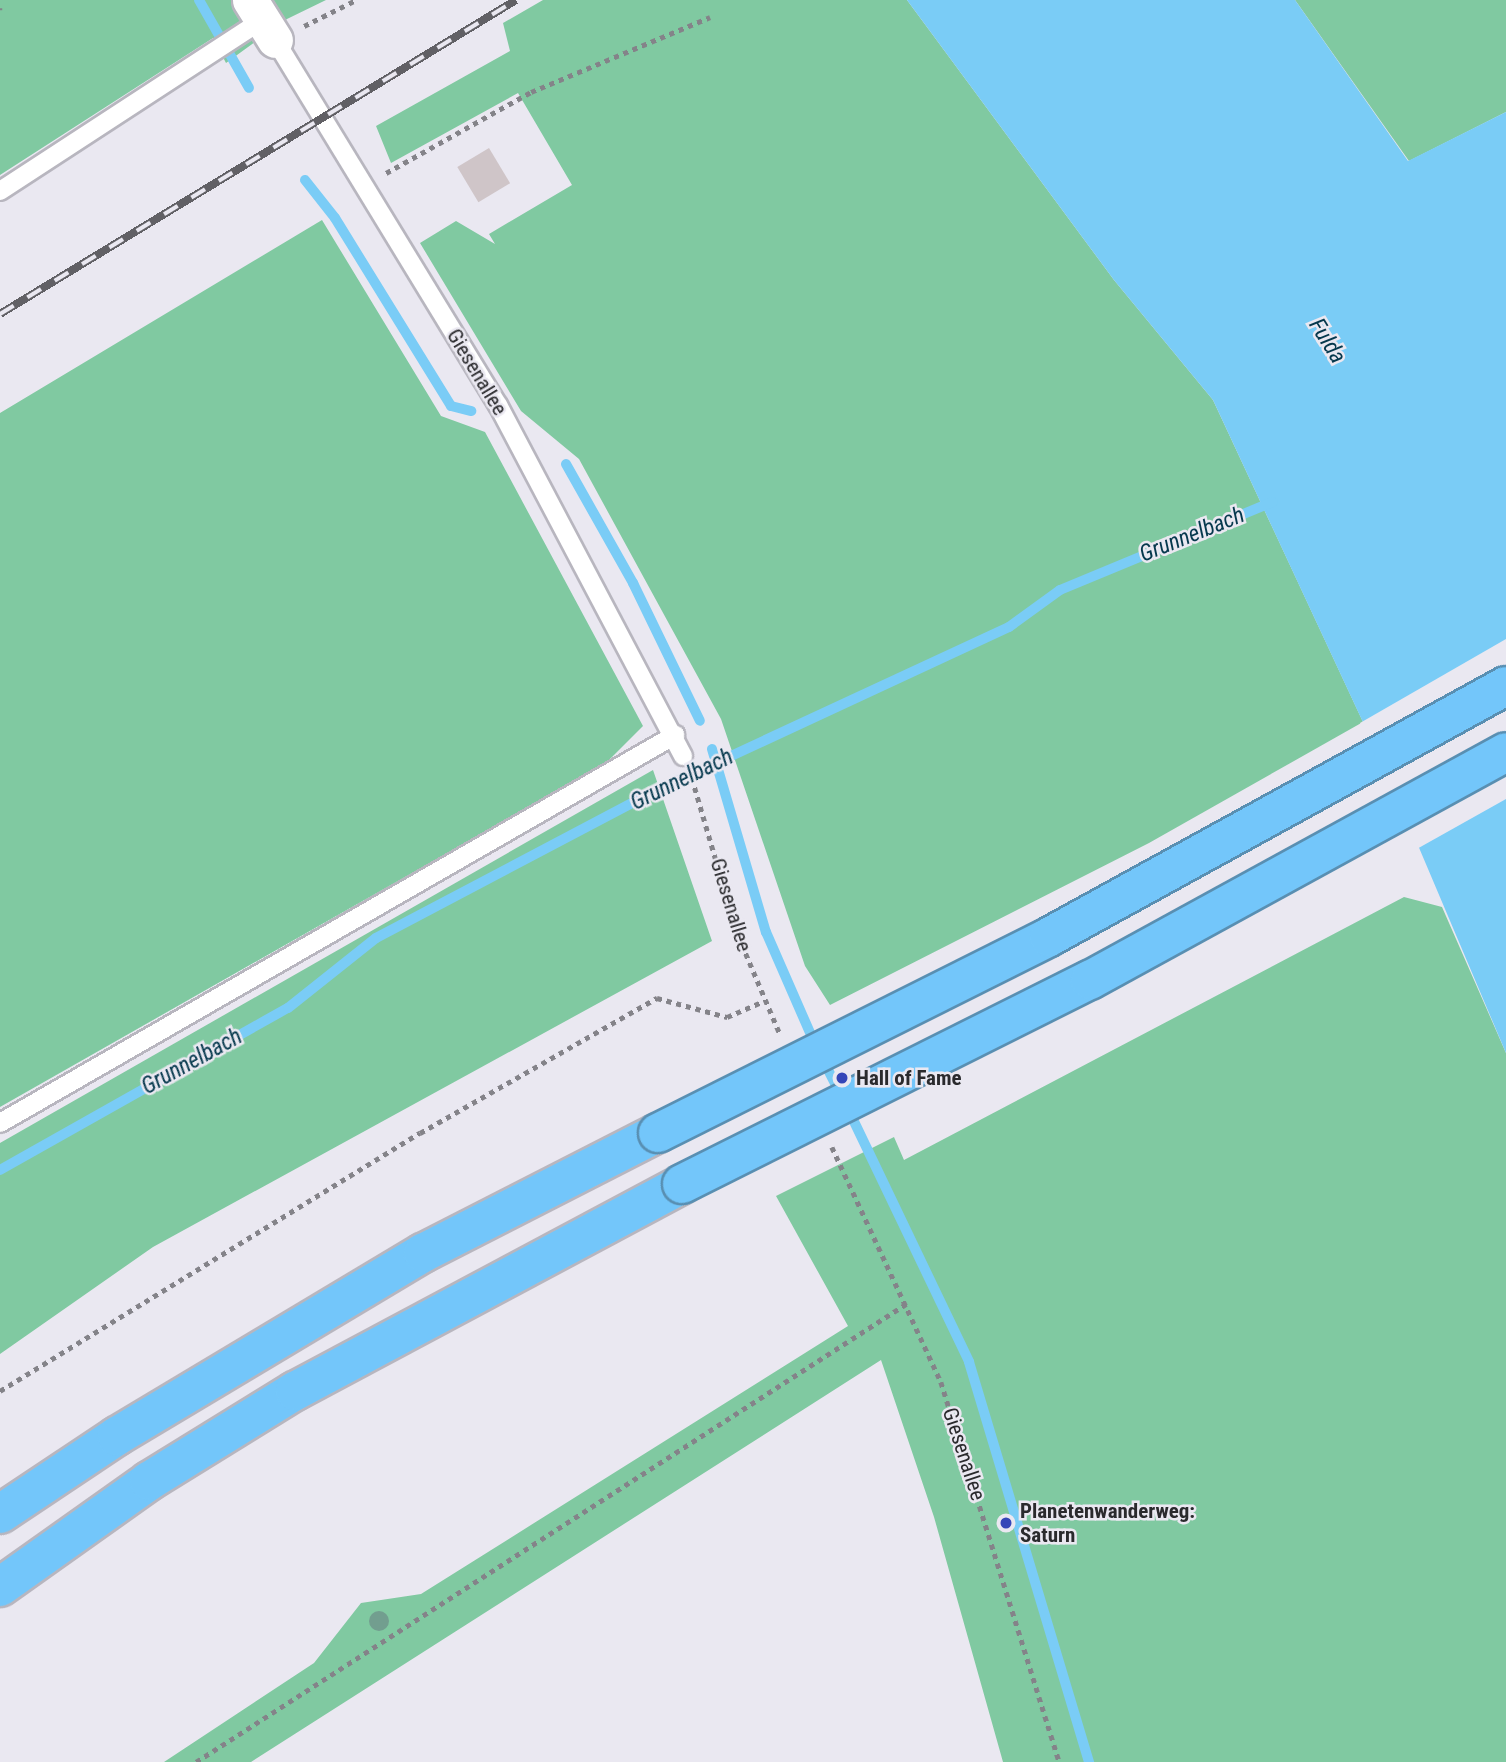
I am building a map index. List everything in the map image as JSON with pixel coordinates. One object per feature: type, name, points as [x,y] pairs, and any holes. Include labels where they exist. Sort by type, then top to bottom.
[{"type":"highway","points":[[0,1514],[117,1436],[423,1253],[1049,937],[1506,686]]},
{"type":"highway","points":[[0,1587],[149,1481],[295,1391],[682,1184],[1090,980],[1506,751]]},
{"type":"lane","points":[[0,191],[256,24]]},
{"type":"lane","name":"Giesenallee","points":[[256,24],[363,185],[498,405],[676,735],[684,756]]},
{"type":"lane","points":[[0,1123],[676,735]]},
{"type":"path","points":[[256,24],[356,0]]},
{"type":"path","points":[[363,185],[531,92],[710,17]]},
{"type":"path","name":"Giesenallee","points":[[694,782],[764,1001],[776,1026]]},
{"type":"path","points":[[0,1391],[420,1133],[657,998],[727,1017],[764,1001]]},
{"type":"path","name":"Giesenallee","points":[[837,1157],[941,1382],[1059,1762]]},
{"type":"path","points":[[196,1762],[906,1304]]},
{"type":"green space","points":[[0,0],[326,0],[287,19],[226,63],[213,38],[0,175]]},
{"type":"green space","points":[[543,0],[907,0],[1114,280],[1213,400],[1363,722],[1149,843],[830,1005],[805,966],[721,719],[579,459],[521,411],[420,243],[456,221],[495,244],[489,234],[572,185],[518,93],[391,163],[376,126],[510,51],[503,23]]},
{"type":"green space","points":[[1295,0],[1506,0],[1506,112],[1409,161]]},
{"type":"green space","points":[[322,220],[441,416],[485,432],[643,726],[607,762],[0,1107],[0,413]]},
{"type":"green space","points":[[653,770],[712,941],[153,1247],[0,1354],[0,1143]]},
{"type":"green space","points":[[1404,897],[1442,907],[1506,1053],[1506,1762],[1003,1762],[934,1517],[881,1360],[251,1762],[164,1762],[314,1663],[361,1603],[421,1594],[848,1326],[776,1196],[894,1137],[904,1160]]},
{"type":"water","name":"Fulda","points":[[907,0],[1295,0],[1408,161],[1506,112],[1506,1053],[1395,791],[1213,400],[1114,280]]},
{"type":"pier","points":[[1506,639],[1506,799],[1415,850],[1360,723]]},
{"type":"building","points":[[489,148],[510,183],[478,202],[457,167]]},
{"type":"waterway","points":[[199,0],[249,88]]},
{"type":"waterway","points":[[305,180],[335,218],[451,406],[471,411]]},
{"type":"waterway","points":[[566,464],[633,583],[700,721]]},
{"type":"waterway","name":"Grunnelbach","points":[[0,1170],[288,1008],[376,938],[647,795],[1009,627],[1060,590],[1272,502]]},
{"type":"waterway","points":[[712,749],[766,932],[815,1044]]},
{"type":"waterway","points":[[822,1058],[842,1097]]},
{"type":"waterway","points":[[849,1111],[969,1362],[1089,1762]]},
{"type":"railway","points":[[0,314],[516,0]]},
{"type":"place","name":"Hall of Fame","points":[[842,1078]]},
{"type":"place","name":"Planetenwanderweg: Saturn","points":[[1006,1523]]}]
